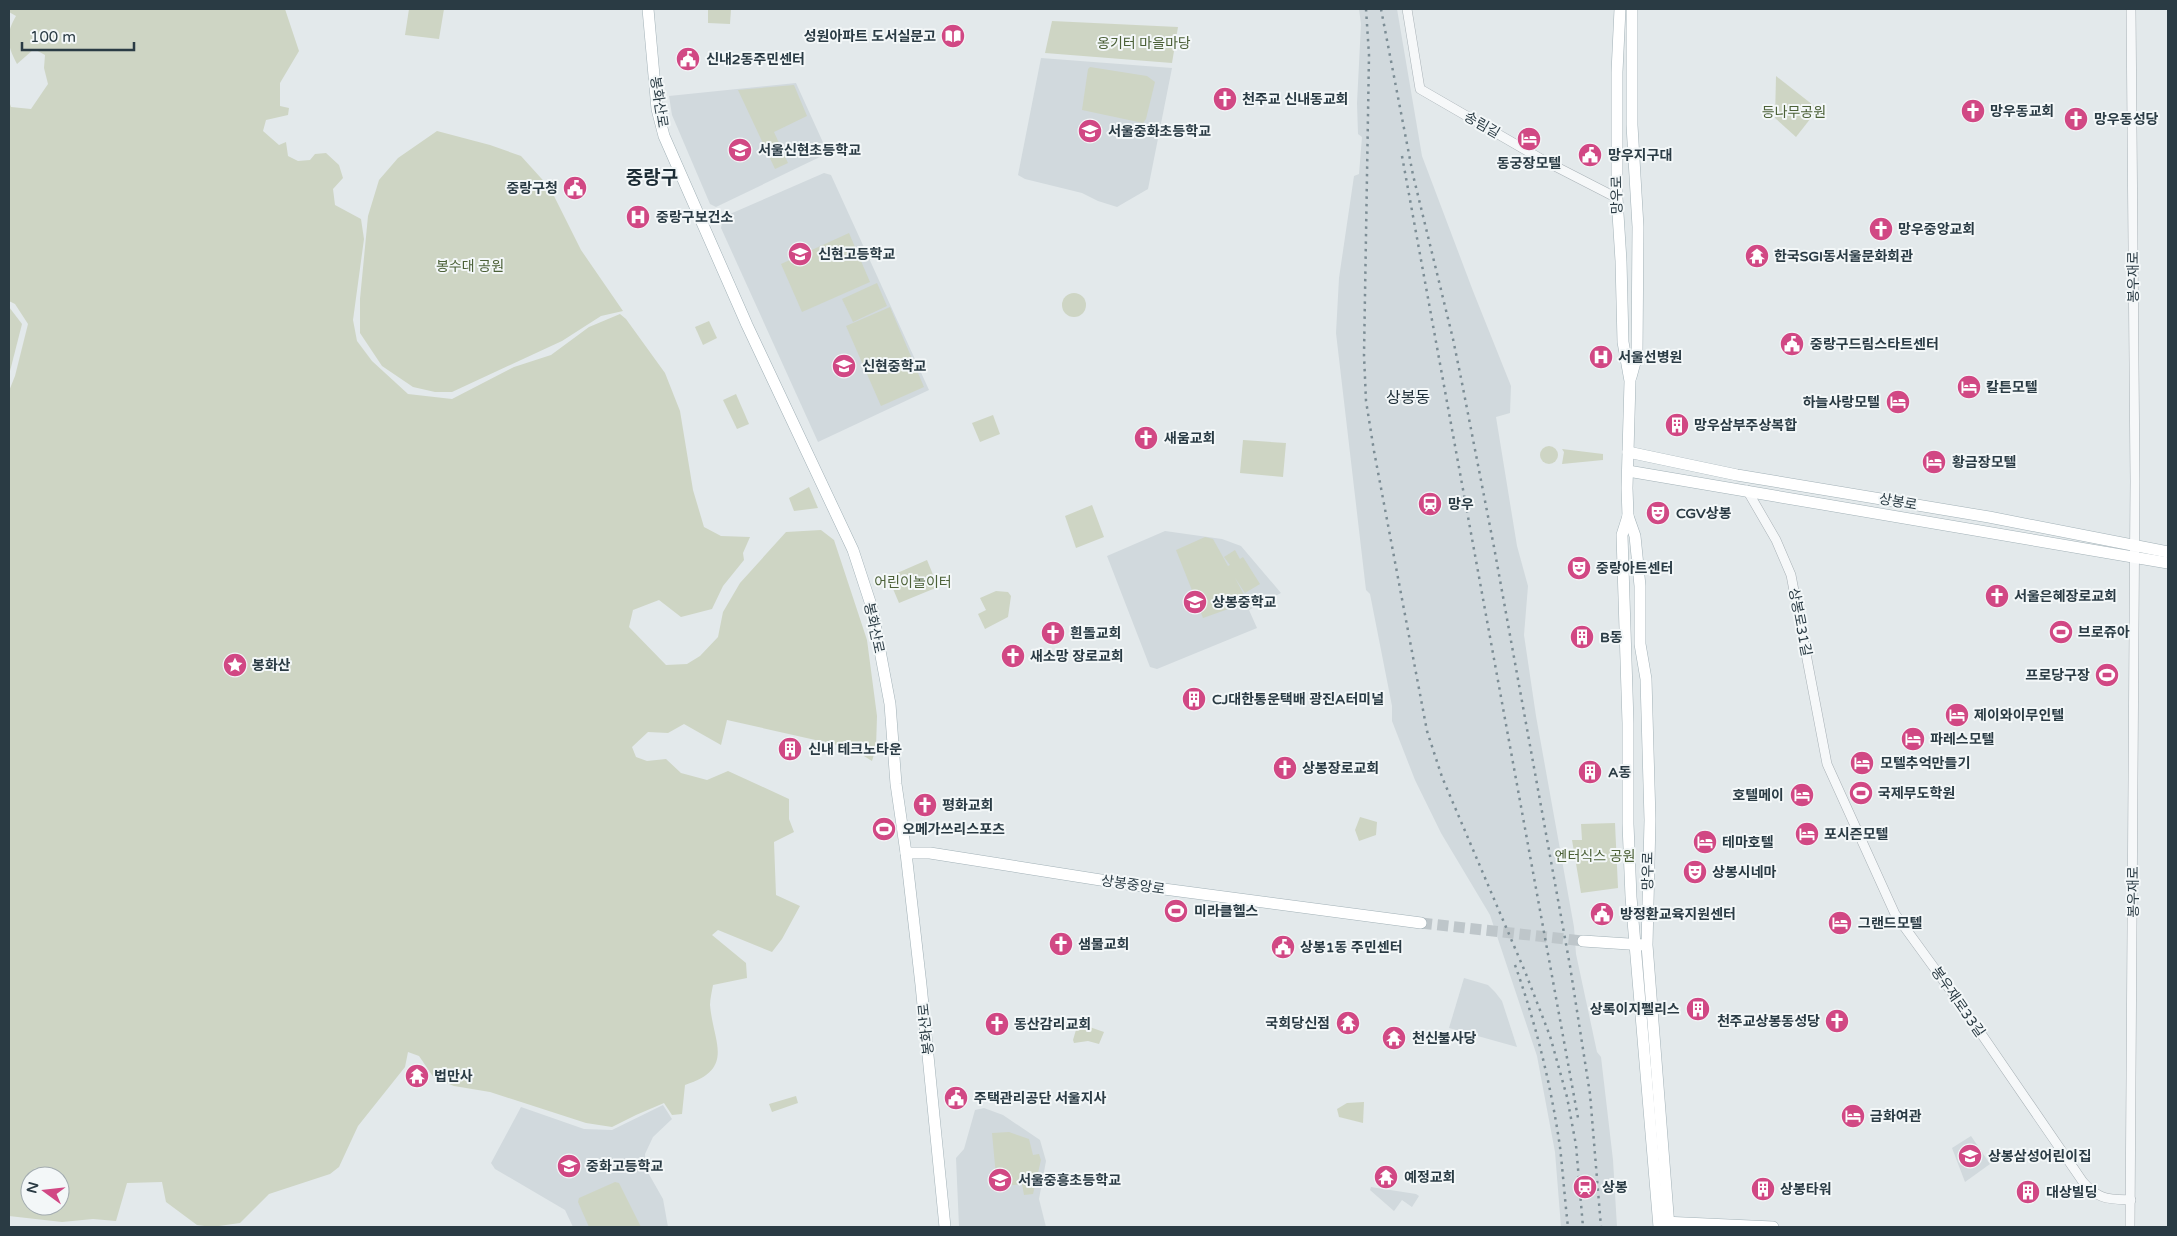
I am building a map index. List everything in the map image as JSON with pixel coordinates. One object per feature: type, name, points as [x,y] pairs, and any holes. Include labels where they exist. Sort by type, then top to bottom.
[{"type":"main road","name":"봉화산로","points":[[648,9],[657,109],[664,136],[747,325],[853,550],[872,608],[890,704],[896,784],[906,853],[932,1088],[945,1227]]},
{"type":"main road","name":"망우로","points":[[1620,9],[1617,72],[1617,198],[1621,262],[1622,342],[1630,381],[1628,516],[1622,535],[1628,723],[1628,824],[1642,945],[1664,1225]]},
{"type":"main road","name":"망우로","points":[[1630,381],[1637,355],[1637,204],[1632,125],[1632,9]]},
{"type":"main road","name":"상봉로","points":[[1628,452],[1737,474],[1988,517],[2134,551],[2168,563]]},
{"type":"main road","name":"상봉로","points":[[1628,471],[2134,551],[2168,552]]},
{"type":"main road","points":[[1737,474],[1747,490]]},
{"type":"main road","name":"망우로","points":[[1628,516],[1635,536],[1640,586],[1640,644],[1646,679],[1649,783],[1642,945]]},
{"type":"main road","name":"상봉중앙로","points":[[906,853],[930,853],[1126,884],[1421,923]]},
{"type":"main road","points":[[1583,941],[1642,945]]},
{"type":"main road","points":[[1664,1225],[1773,1227]]},
{"type":"street","name":"송림길","points":[[1407,9],[1420,89],[1543,160],[1617,198]]},
{"type":"street","name":"봉우재로","points":[[2130,1227],[2134,551],[2131,9]]},
{"type":"street","name":"상봉로31길","points":[[1747,490],[1776,540],[1791,575],[1827,764]]},
{"type":"street","name":"봉우재로33길","points":[[1827,764],[1895,914],[1962,1006],[2083,1182],[2105,1199],[2131,1200]]},
{"type":"shaded area","points":[[1359,9],[1397,9],[1422,156],[1511,386],[1510,413],[1496,417],[1517,546],[1528,586],[1524,635],[1536,716],[1574,927],[1576,954],[1597,1052],[1601,1057],[1613,1160],[1617,1227],[1561,1227],[1555,1152],[1537,1056],[1490,915],[1441,833],[1415,780],[1392,721],[1392,706],[1370,594],[1366,590],[1336,333],[1339,278],[1354,176],[1359,174],[1362,137],[1358,134],[1357,103],[1361,24]]},
{"type":"shaded area","points":[[1041,58],[1172,68],[1148,189],[1117,207],[1082,193],[1025,179],[1018,175]]},
{"type":"shaded area","points":[[796,83],[826,149],[824,155],[716,207],[710,204],[672,115],[669,96]]},
{"type":"shaded area","points":[[824,173],[831,175],[929,390],[818,442],[721,228],[723,217]]},
{"type":"shaded area","name":"상봉중학교","points":[[1165,531],[1222,539],[1241,546],[1281,593],[1249,610],[1257,628],[1157,669],[1150,667],[1107,556]]},
{"type":"shaded area","points":[[1464,978],[1488,985],[1502,1001],[1517,1047],[1449,1028]]},
{"type":"shaded area","name":"중화고등학교","points":[[663,1105],[672,1119],[653,1137],[645,1154],[646,1169],[663,1199],[668,1227],[573,1227],[565,1210],[495,1169],[491,1163],[521,1107],[584,1129],[612,1130]]},
{"type":"shaded area","name":"서울중흥초등학교","points":[[984,1108],[1003,1115],[1040,1140],[1046,1161],[1039,1199],[1046,1227],[959,1227],[956,1158],[964,1149],[975,1110]]},
{"type":"shaded area","name":"상봉삼성어린이집","points":[[1971,1136],[1990,1164],[1965,1182],[1952,1148]]},
{"type":"shaded area","points":[[1371,1187],[1419,1196],[1412,1207],[1402,1200],[1394,1211],[1370,1190]]},
{"type":"green space","name":"봉화산","points":[[9,9],[285,9],[299,51],[280,83],[280,106],[289,108],[288,115],[266,120],[263,131],[279,145],[286,142],[288,156],[298,161],[310,160],[315,154],[326,153],[339,165],[343,178],[333,189],[335,205],[361,219],[364,239],[353,320],[357,341],[372,361],[408,394],[452,399],[514,367],[551,355],[589,327],[620,314],[626,319],[665,373],[680,411],[693,490],[704,527],[721,536],[750,537],[743,553],[744,560],[723,586],[712,609],[681,617],[659,600],[633,610],[629,627],[666,665],[687,664],[700,656],[718,637],[723,612],[740,583],[786,532],[821,530],[834,540],[867,640],[877,716],[876,748],[872,761],[851,748],[727,720],[721,745],[684,724],[668,733],[648,732],[632,747],[636,757],[647,761],[666,759],[681,773],[707,780],[728,771],[789,799],[789,819],[794,832],[774,842],[776,895],[800,906],[782,939],[772,952],[718,930],[712,935],[746,963],[747,978],[713,985],[710,1005],[717,1042],[718,1053],[716,1062],[711,1071],[685,1085],[682,1114],[672,1115],[664,1103],[612,1127],[586,1123],[490,1092],[454,1086],[434,1078],[419,1056],[408,1052],[405,1067],[358,1126],[339,1167],[330,1174],[269,1194],[240,1223],[212,1227],[197,1225],[166,1202],[162,1182],[127,1183],[116,1221],[93,1219],[62,1222],[9,1216],[9,391],[15,376],[28,324],[15,304],[9,301],[9,101],[11,107],[31,109],[48,84],[44,68],[45,55],[34,49],[17,64],[9,45],[10,29],[16,16],[9,12]]},
{"type":"green space","points":[[409,9],[444,9],[439,39],[405,35]]},
{"type":"green space","points":[[708,9],[731,9],[730,24],[708,23]]},
{"type":"green space","name":"옹기터 마을마당","points":[[1052,21],[1178,27],[1172,63],[1045,53]]},
{"type":"green space","points":[[1090,67],[1147,76],[1155,82],[1146,119],[1143,123],[1082,110],[1088,69]]},
{"type":"green space","name":"등나무공원","points":[[1776,76],[1818,109],[1796,137],[1775,118]]},
{"type":"green space","points":[[794,85],[807,116],[774,132],[788,163],[775,169],[738,90]]},
{"type":"green space","name":"봉수대 공원","points":[[437,131],[490,145],[521,156],[550,188],[581,250],[623,311],[601,316],[562,341],[452,392],[435,392],[413,387],[382,366],[360,333],[360,299],[368,216],[379,180],[398,158]]},
{"type":"green space","points":[[849,233],[870,282],[802,312],[781,264]]},
{"type":"green space","points":[[877,283],[887,306],[853,322],[842,299]]},
{"type":"green space","points":[[1074,293],[1083,296],[1086,305],[1083,314],[1074,317],[1065,314],[1062,305],[1065,296]]},
{"type":"green space","points":[[9,307],[22,324],[9,375]]},
{"type":"green space","points":[[890,307],[924,387],[881,406],[846,326]]},
{"type":"green space","points":[[709,321],[717,338],[703,345],[695,327]]},
{"type":"green space","points":[[736,394],[749,424],[737,429],[723,400]]},
{"type":"green space","points":[[993,415],[1000,434],[980,442],[972,423]]},
{"type":"green space","points":[[1243,440],[1286,443],[1283,477],[1240,473]]},
{"type":"green space","points":[[1549,446],[1555,449],[1558,455],[1555,461],[1549,464],[1543,461],[1540,455],[1543,449]]},
{"type":"green space","points":[[1562,449],[1603,454],[1603,460],[1562,464],[1564,452]]},
{"type":"green space","points":[[809,487],[818,508],[794,511],[789,498]]},
{"type":"green space","points":[[1092,505],[1104,537],[1076,548],[1065,516]]},
{"type":"green space","points":[[1205,537],[1213,539],[1228,566],[1230,565],[1224,557],[1235,550],[1240,559],[1243,557],[1260,584],[1245,593],[1235,578],[1248,602],[1203,618],[1176,550]]},
{"type":"green space","name":"어린이놀이터","points":[[927,560],[938,587],[899,603],[888,577]]},
{"type":"green space","name":"어린이놀이터","points":[[996,591],[1008,592],[1011,596],[1008,617],[985,629],[978,614],[986,610],[980,598]]},
{"type":"green space","points":[[1360,817],[1377,822],[1376,835],[1359,841],[1355,830]]},
{"type":"green space","name":"엔터식스 공원","points":[[1615,823],[1618,888],[1581,893],[1572,840],[1582,840],[1581,824]]},
{"type":"green space","points":[[1078,1023],[1104,1032],[1099,1044],[1088,1041],[1074,1043],[1073,1040]]},
{"type":"green space","points":[[796,1096],[798,1103],[772,1112],[769,1104]]},
{"type":"green space","points":[[1364,1102],[1363,1123],[1339,1117],[1337,1109],[1347,1103]]},
{"type":"green space","points":[[1009,1132],[1029,1139],[1033,1155],[1039,1154],[1041,1160],[1033,1194],[1024,1195],[1022,1184],[997,1187],[992,1133]]},
{"type":"green space","points":[[615,1182],[619,1183],[641,1227],[589,1227],[578,1202],[579,1198]]},
{"type":"tunnel","points":[[1421,923],[1583,941]]},
{"type":"railway","points":[[1366,9],[1369,55],[1364,355],[1366,401],[1374,451],[1427,731],[1442,777],[1526,974],[1550,1036],[1567,1097],[1576,1145],[1583,1227]]},
{"type":"railway","points":[[1381,9],[1413,175],[1462,383],[1494,547],[1570,966],[1590,1094],[1601,1227]]},
{"type":"railway","points":[[1402,156],[1578,1118]]},
{"type":"railway","points":[[1515,965],[1536,1032],[1552,1101],[1560,1147],[1568,1227]]},
{"type":"place","name":"성원아파트 도서실문고","points":[[953,36]]},
{"type":"place","name":"신내2동주민센터","points":[[688,59]]},
{"type":"place","name":"천주교 신내동교회","points":[[1225,99]]},
{"type":"place","name":"망우동교회","points":[[1973,111]]},
{"type":"place","name":"망우동성당","points":[[2076,119]]},
{"type":"place","name":"서울중화초등학교","points":[[1090,131]]},
{"type":"place","name":"동궁장모텔","points":[[1529,139]]},
{"type":"place","name":"서울신현초등학교","points":[[740,150]]},
{"type":"place","name":"망우지구대","points":[[1590,155]]},
{"type":"place","name":"중랑구청","points":[[575,188]]},
{"type":"place","name":"중랑구보건소","points":[[638,217]]},
{"type":"place","name":"망우중앙교회","points":[[1881,229]]},
{"type":"place","name":"신현고등학교","points":[[800,254]]},
{"type":"place","name":"한국SGI동서울문화회관","points":[[1757,256]]},
{"type":"place","name":"중랑구드림스타트센터","points":[[1792,344]]},
{"type":"place","name":"서울선병원","points":[[1601,357]]},
{"type":"place","name":"신현중학교","points":[[844,366]]},
{"type":"place","name":"칼튼모텔","points":[[1969,387]]},
{"type":"place","name":"하늘사랑모텔","points":[[1898,402]]},
{"type":"place","name":"망우삼부주상복합","points":[[1677,425]]},
{"type":"place","name":"새움교회","points":[[1146,438]]},
{"type":"place","name":"황금장모텔","points":[[1934,462]]},
{"type":"place","name":"망우","points":[[1430,504]]},
{"type":"place","name":"CGV상봉","points":[[1658,513]]},
{"type":"place","name":"중랑아트센터","points":[[1579,568]]},
{"type":"place","name":"서울은혜장로교회","points":[[1997,596]]},
{"type":"place","name":"상봉중학교","points":[[1195,602]]},
{"type":"place","name":"브로쥬아","points":[[2061,632]]},
{"type":"place","name":"흰돌교회","points":[[1053,633]]},
{"type":"place","name":"B동","points":[[1582,637]]},
{"type":"place","name":"새소망 장로교회","points":[[1013,656]]},
{"type":"place","name":"봉화산","points":[[235,665]]},
{"type":"place","name":"프로당구장","points":[[2107,675]]},
{"type":"place","name":"CJ대한통운택배 광진A터미널","points":[[1194,699]]},
{"type":"place","name":"제이와이무인텔","points":[[1957,715]]},
{"type":"place","name":"파레스모텔","points":[[1913,739]]},
{"type":"place","name":"신내 테크노타운","points":[[790,749]]},
{"type":"place","name":"모텔추억만들기","points":[[1862,763]]},
{"type":"place","name":"상봉장로교회","points":[[1285,768]]},
{"type":"place","name":"A동","points":[[1590,772]]},
{"type":"place","name":"국제무도학원","points":[[1861,793]]},
{"type":"place","name":"호텔메이","points":[[1802,795]]},
{"type":"place","name":"평화교회","points":[[925,805]]},
{"type":"place","name":"오메가쓰리스포츠","points":[[884,829]]},
{"type":"place","name":"포시즌모텔","points":[[1807,834]]},
{"type":"place","name":"테마호텔","points":[[1705,842]]},
{"type":"place","name":"상봉시네마","points":[[1695,872]]},
{"type":"place","name":"미라클헬스","points":[[1176,911]]},
{"type":"place","name":"방정환교육지원센터","points":[[1602,914]]},
{"type":"place","name":"그랜드모텔","points":[[1840,923]]},
{"type":"place","name":"샘물교회","points":[[1061,944]]},
{"type":"place","name":"상봉1동 주민센터","points":[[1283,947]]},
{"type":"place","name":"상록이지펠리스","points":[[1698,1009]]},
{"type":"place","name":"천주교상봉동성당","points":[[1837,1021]]},
{"type":"place","name":"국회당신점","points":[[1348,1023]]},
{"type":"place","name":"동산감리교회","points":[[997,1024]]},
{"type":"place","name":"천신불사당","points":[[1394,1038]]},
{"type":"place","name":"법만사","points":[[417,1076]]},
{"type":"place","name":"주택관리공단 서울지사","points":[[956,1098]]},
{"type":"place","name":"금화여관","points":[[1853,1116]]},
{"type":"place","name":"상봉삼성어린이집","points":[[1970,1156]]},
{"type":"place","name":"중화고등학교","points":[[569,1166]]},
{"type":"place","name":"예정교회","points":[[1386,1177]]},
{"type":"place","name":"서울중흥초등학교","points":[[1000,1180]]},
{"type":"place","name":"상봉","points":[[1585,1187]]},
{"type":"place","name":"상봉타워","points":[[1763,1189]]},
{"type":"place","name":"대상빌딩","points":[[2028,1192]]},
{"type":"district","name":"중랑구","points":[[652,178]]},
{"type":"district","name":"상봉동","points":[[1408,398]]}]
